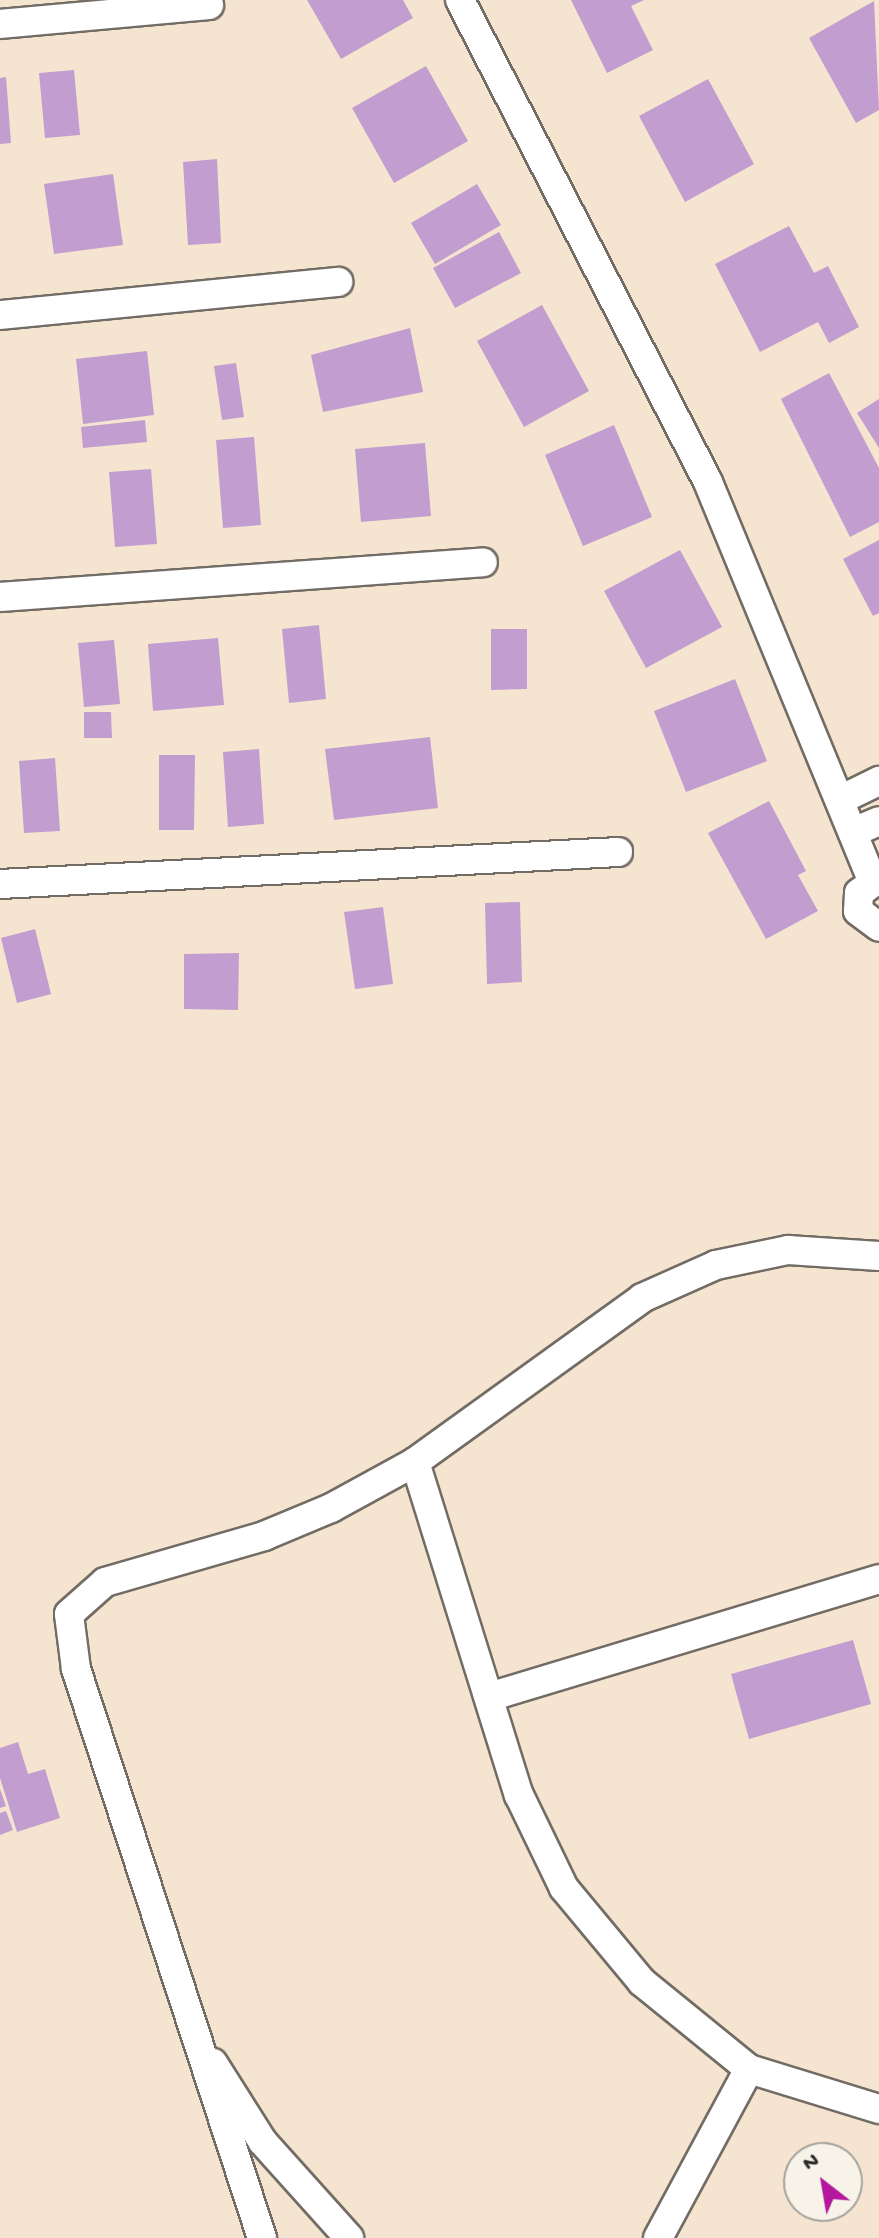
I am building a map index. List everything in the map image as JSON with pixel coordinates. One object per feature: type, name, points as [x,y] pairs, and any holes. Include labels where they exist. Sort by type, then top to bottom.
[{"type":"street","points":[[460,0],[708,482],[844,798],[868,826],[875,879],[859,893],[858,911],[879,927]]},
{"type":"street","points":[[0,24],[209,5]]},
{"type":"street","points":[[0,315],[338,282]]},
{"type":"street","points":[[0,597],[483,562]]},
{"type":"street","points":[[844,798],[879,781]]},
{"type":"street","points":[[0,884],[618,852]]},
{"type":"street","points":[[262,2238],[189,2025],[76,1669],[69,1614],[105,1582],[264,1536],[415,1462],[642,1298],[716,1265],[788,1250],[879,1256]]},
{"type":"street","points":[[415,1462],[492,1696],[519,1795],[564,1888],[642,1982],[749,2069],[879,2109]]},
{"type":"street","points":[[492,1696],[879,1579]]},
{"type":"street","points":[[189,2025],[263,2142],[349,2238]]},
{"type":"street","points":[[658,2238],[749,2069]]},
{"type":"building","points":[[307,0],[403,0],[413,18],[341,59]]},
{"type":"building","points":[[571,0],[644,0],[631,6],[653,50],[607,73]]},
{"type":"building","points":[[874,1],[879,110],[856,123],[809,38]]},
{"type":"building","points":[[426,66],[468,141],[394,183],[352,108]]},
{"type":"building","points":[[74,70],[80,135],[45,138],[39,73]]},
{"type":"building","points":[[6,77],[11,143],[0,144],[0,78]]},
{"type":"building","points":[[708,79],[754,164],[685,202],[639,116]]},
{"type":"building","points":[[217,159],[221,243],[188,245],[183,162]]},
{"type":"building","points":[[113,174],[123,245],[54,254],[44,184]]},
{"type":"building","points":[[477,184],[501,225],[435,264],[411,223]]},
{"type":"building","points":[[789,226],[814,273],[828,266],[859,327],[829,343],[818,322],[760,352],[715,264]]},
{"type":"building","points":[[499,232],[521,273],[455,308],[433,268]]},
{"type":"building","points":[[542,305],[589,391],[524,427],[477,341]]},
{"type":"building","points":[[410,328],[423,392],[323,412],[311,355]]},
{"type":"building","points":[[147,351],[154,415],[83,424],[76,359]]},
{"type":"building","points":[[236,363],[244,417],[222,420],[214,366]]},
{"type":"building","points":[[829,373],[879,468],[879,522],[850,537],[781,399]]},
{"type":"building","points":[[879,399],[879,448],[857,413]]},
{"type":"building","points":[[145,420],[147,442],[83,448],[81,427]]},
{"type":"building","points":[[614,425],[652,517],[583,546],[545,455]]},
{"type":"building","points":[[254,437],[261,525],[223,528],[216,440]]},
{"type":"building","points":[[425,443],[431,516],[361,522],[355,449]]},
{"type":"building","points":[[151,469],[157,544],[115,547],[109,472]]},
{"type":"building","points":[[879,540],[879,613],[873,616],[843,559]]},
{"type":"building","points":[[680,550],[722,627],[646,668],[604,591]]},
{"type":"building","points":[[319,625],[326,699],[289,703],[282,629]]},
{"type":"building","points":[[491,629],[527,629],[527,689],[491,690]]},
{"type":"building","points":[[218,638],[224,705],[153,711],[148,644]]},
{"type":"building","points":[[114,640],[120,704],[84,707],[78,643]]},
{"type":"building","points":[[735,679],[767,761],[686,792],[654,711]]},
{"type":"building","points":[[84,712],[111,712],[112,738],[84,738]]},
{"type":"building","points":[[430,737],[438,808],[334,820],[325,749]]},
{"type":"building","points":[[259,749],[264,824],[228,827],[223,752]]},
{"type":"building","points":[[159,755],[195,755],[194,830],[159,830]]},
{"type":"building","points":[[55,758],[60,831],[24,833],[19,761]]},
{"type":"building","points":[[769,801],[806,871],[798,875],[818,911],[766,939],[708,833]]},
{"type":"building","points":[[520,902],[522,982],[487,984],[485,903]]},
{"type":"building","points":[[383,907],[393,984],[355,989],[344,912]]},
{"type":"building","points":[[35,929],[51,994],[17,1003],[1,938]]},
{"type":"building","points":[[239,953],[238,1010],[184,1009],[184,954]]},
{"type":"building","points":[[853,1640],[871,1704],[749,1739],[731,1674]]},
{"type":"building","points":[[18,1742],[28,1774],[45,1769],[60,1818],[17,1832],[0,1778],[0,1748]]},
{"type":"building","points":[[0,1789],[6,1806],[0,1808]]},
{"type":"building","points":[[6,1811],[13,1830],[0,1835],[0,1813]]}]
